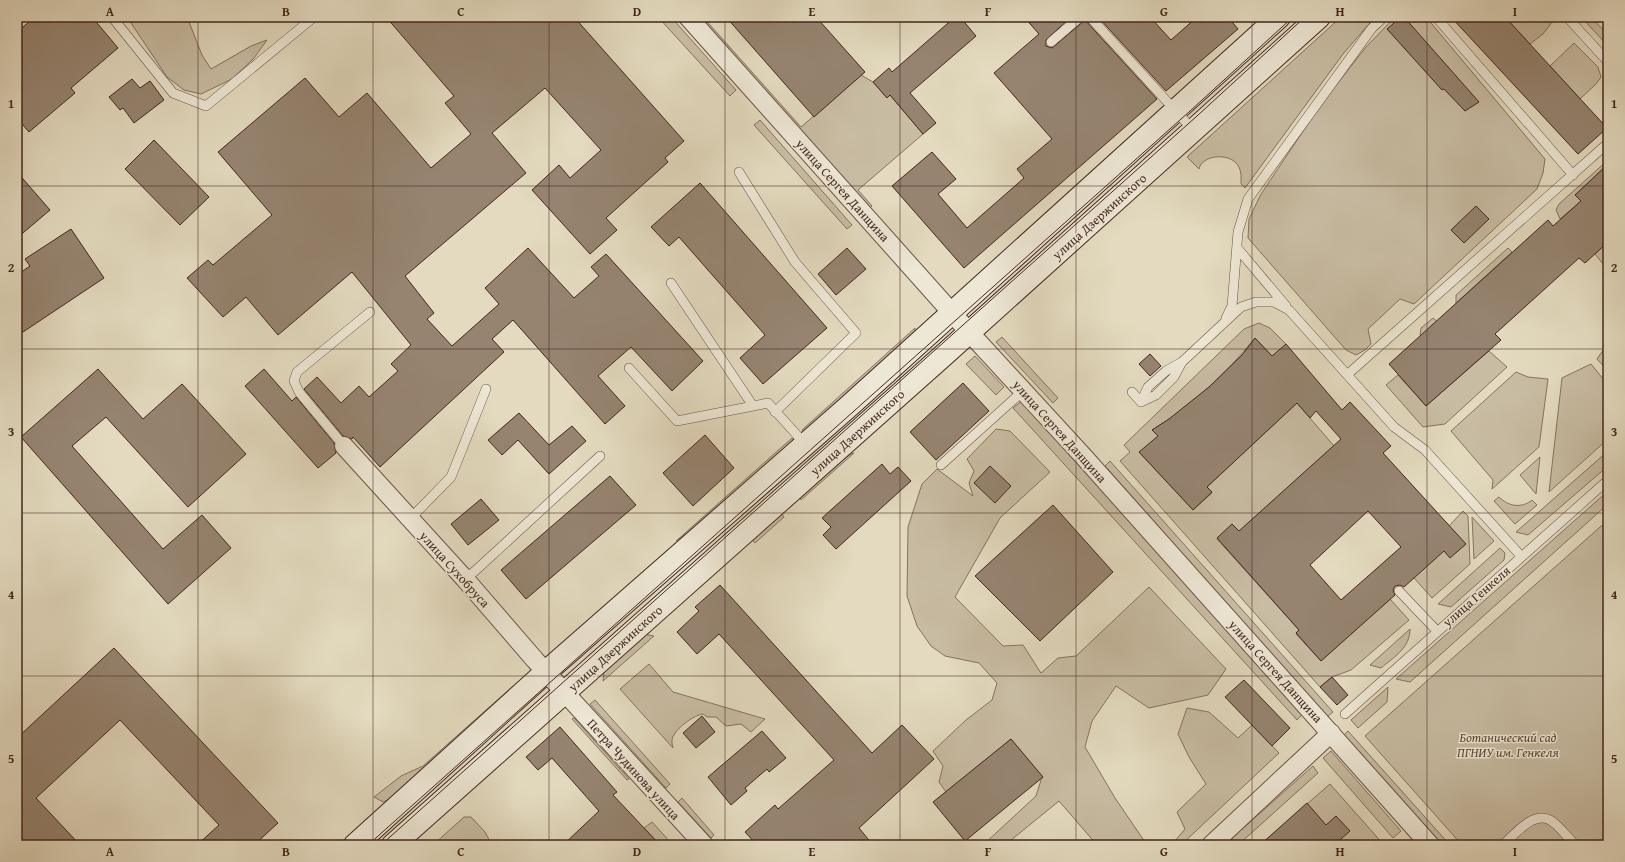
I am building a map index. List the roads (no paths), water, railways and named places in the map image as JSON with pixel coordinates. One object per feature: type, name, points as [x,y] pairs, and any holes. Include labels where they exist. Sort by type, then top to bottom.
[{"type":"main road","name":"улица Дзержинского","points":[[355,845],[546,672],[806,445],[1176,112],[1279,17]]},
{"type":"main road","name":"улица Дзержинского","points":[[393,845],[1194,131],[1319,17]]},
{"type":"street","name":"улица Сергея Данщина","points":[[688,17],[969,332],[1331,733],[1427,844]]},
{"type":"street","name":"улица Сухобруса","points":[[344,446],[565,692]]},
{"type":"street","name":"Петра Чудинова улица","points":[[565,692],[704,845]]},
{"type":"street","points":[[1219,843],[1331,733]]},
{"type":"lane","points":[[112,17],[173,93],[206,106],[314,17]]},
{"type":"lane","points":[[1051,42],[1080,17]]},
{"type":"lane","points":[[1090,17],[1194,131]]},
{"type":"lane","points":[[1222,324],[1232,306],[1238,250],[1238,232],[1248,199],[1372,28],[1384,17]]},
{"type":"lane","points":[[1436,17],[1573,175]]},
{"type":"lane","points":[[1567,17],[1608,62]]},
{"type":"lane","points":[[1348,374],[1608,143]]},
{"type":"lane","points":[[739,172],[796,262],[856,334],[776,412]]},
{"type":"lane","points":[[1238,250],[1289,310],[1394,426],[1426,450],[1521,556]]},
{"type":"lane","points":[[671,283],[753,406]]},
{"type":"lane","points":[[1132,392],[1141,402],[1148,387],[1166,371],[1182,362],[1241,307],[1256,302],[1274,302],[1289,310]]},
{"type":"lane","points":[[344,446],[299,392],[294,381],[297,372],[370,312]]},
{"type":"lane","points":[[629,368],[676,421],[768,404],[806,445]]},
{"type":"lane","points":[[410,519],[451,477],[486,389]]},
{"type":"lane","points":[[942,465],[1023,391]]},
{"type":"lane","points":[[465,579],[476,571],[600,456]]},
{"type":"lane","name":"улица Генкеля","points":[[1345,714],[1608,480]]},
{"type":"lane","points":[[1399,591],[1437,631]]},
{"type":"lane","points":[[1503,845],[1532,820],[1542,817],[1552,820],[1575,845]]},
{"type":"tram line","points":[[368,845],[1190,111],[1293,17]]},
{"type":"tram line","points":[[381,845],[1197,116],[1305,17]]},
{"type":"park label","name":"Ботанический сад ПГНИУ им. Генкеля","points":[[1508,744]]}]
